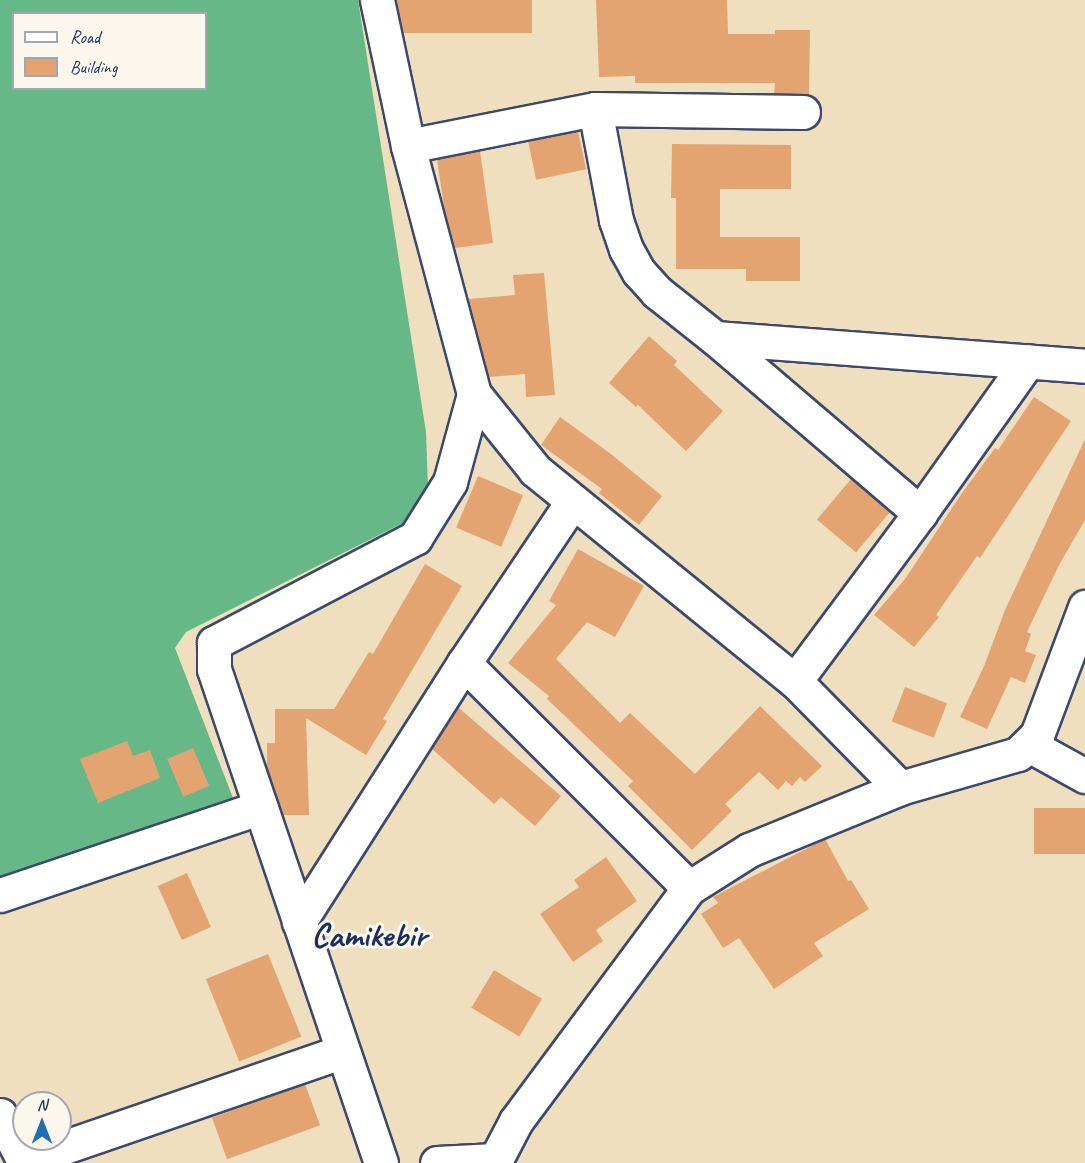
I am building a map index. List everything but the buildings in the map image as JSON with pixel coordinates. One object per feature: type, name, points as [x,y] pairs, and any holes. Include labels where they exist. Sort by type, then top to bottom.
[{"type":"street","points":[[377,0],[408,146],[474,394],[535,470],[795,681],[900,788]]},
{"type":"street","points":[[408,146],[595,109],[803,112]]},
{"type":"street","points":[[595,109],[616,220],[626,249],[639,272],[657,292],[715,338],[920,513]]},
{"type":"street","points":[[715,338],[1085,366]]},
{"type":"street","points":[[795,681],[920,513],[1028,361]]},
{"type":"street","points":[[381,1163],[214,669],[214,643],[415,538],[450,482],[474,394]]},
{"type":"street","points":[[299,922],[464,663],[572,502]]},
{"type":"street","points":[[438,1163],[494,1161],[516,1122],[689,888],[749,850],[900,788],[1018,754],[1029,745],[1042,721],[1085,607]]},
{"type":"street","points":[[464,663],[689,888]]},
{"type":"street","points":[[1029,745],[1085,776]]},
{"type":"street","points":[[0,895],[261,807]]},
{"type":"street","points":[[0,1115],[24,1162],[343,1052]]},
{"type":"green space","points":[[0,0],[358,0],[426,432],[428,487],[403,523],[186,632],[175,648],[233,798],[0,884]]},
{"type":"district","name":"Camikebir","points":[[369,935]]}]
